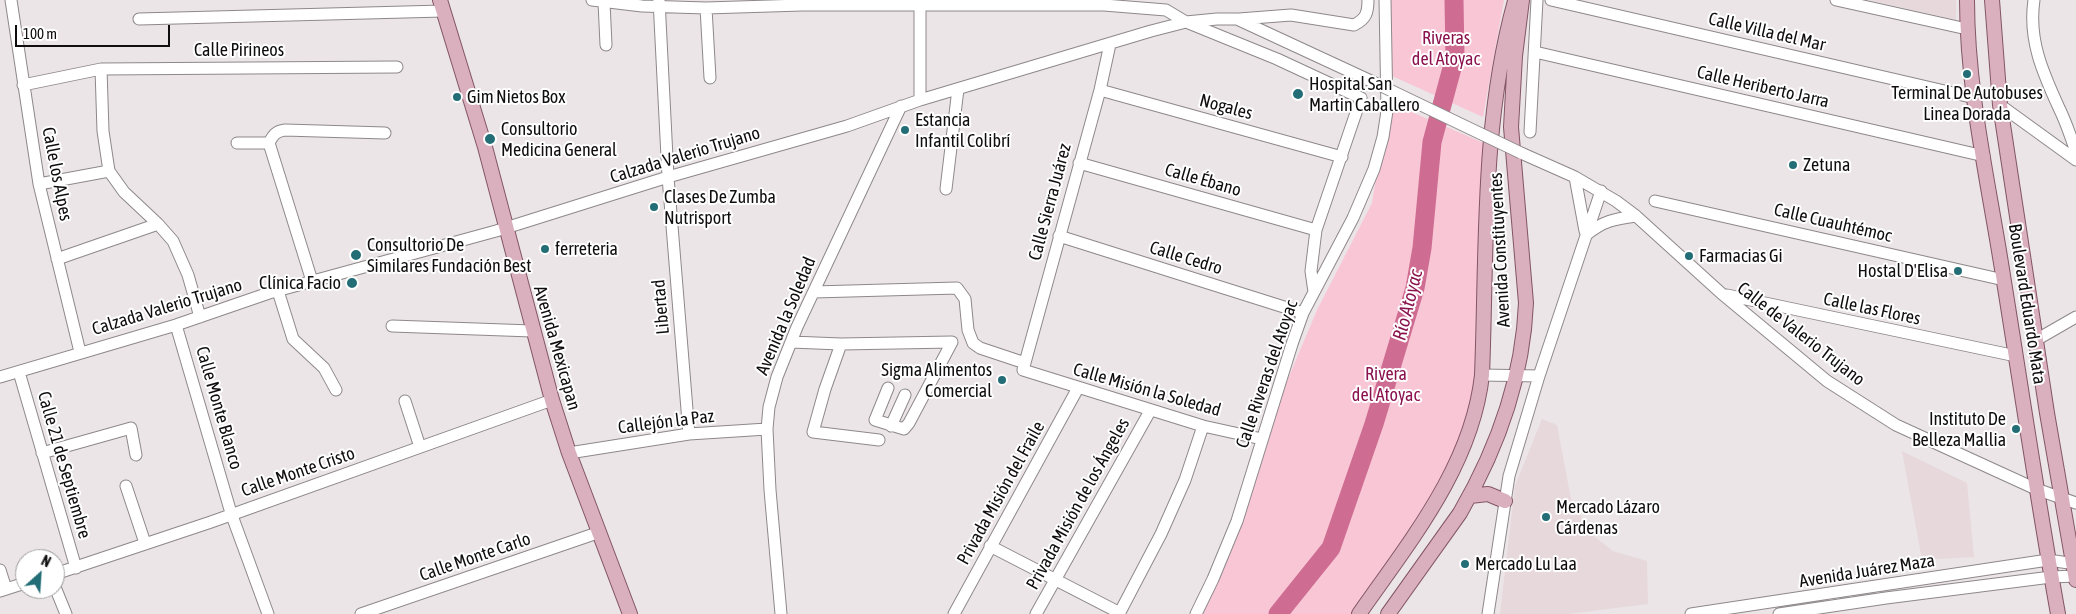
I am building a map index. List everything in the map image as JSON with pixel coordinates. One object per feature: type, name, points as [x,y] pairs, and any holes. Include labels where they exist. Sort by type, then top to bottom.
[{"type":"main road","name":"Avenida Constituyentes","points":[[1359,614],[1427,517],[1457,461],[1476,411],[1482,376],[1488,158],[1492,114],[1506,35],[1515,0]]},
{"type":"main road","name":"Avenida Constituyentes","points":[[1388,614],[1470,496],[1489,460],[1517,375],[1525,328],[1526,303],[1511,127],[1511,100],[1522,0]]},
{"type":"main road","name":"Boulevard Eduardo Mata","points":[[1967,0],[1967,29],[1975,98],[2036,489],[2058,614]]},
{"type":"main road","name":"Boulevard Eduardo Mata","points":[[1992,0],[2000,105],[2036,340],[2075,573]]},
{"type":"main road","name":"Avenida Mexicapan","points":[[442,5],[484,147],[552,400],[569,453],[630,614]]},
{"type":"main road","points":[[1470,496],[1488,494],[1505,501]]},
{"type":"street","name":"Calle los Alpes","points":[[11,0],[39,184],[80,352]]},
{"type":"street","points":[[592,0],[659,3],[706,8],[885,3],[920,5],[1104,3],[1166,10],[1186,22],[1361,98],[1316,230],[1311,270],[1314,292]]},
{"type":"street","points":[[1237,19],[1291,15],[1354,25],[1362,21],[1368,14],[1368,0]]},
{"type":"street","name":"Calle Riveras del Atoyac","points":[[1196,614],[1237,522],[1303,313],[1353,218],[1374,169],[1384,137],[1388,111],[1384,0]]},
{"type":"street","points":[[1530,132],[1538,0]]},
{"type":"street","name":"Calle Villa del Mar","points":[[1551,0],[1975,98]]},
{"type":"street","points":[[1836,0],[1967,29]]},
{"type":"street","points":[[2034,0],[2032,11],[2034,39],[2044,78],[2060,109],[2076,152]]},
{"type":"street","points":[[604,2],[606,45]]},
{"type":"street","name":"Libertad","points":[[659,3],[668,178],[689,434]]},
{"type":"street","points":[[139,19],[442,5]]},
{"type":"street","points":[[920,5],[920,100]]},
{"type":"street","points":[[706,8],[710,78]]},
{"type":"street","name":"Calzada Valerio Trujano","points":[[0,377],[176,325],[278,290],[505,228],[847,126],[920,100],[1110,44],[1151,30],[1186,22],[1217,18],[1237,19],[1575,177]]},
{"type":"street","name":"Calle Sierra Juárez","points":[[1024,367],[1100,90],[1110,44]]},
{"type":"street","name":"Calle Heriberto Jarra","points":[[1534,52],[1984,156]]},
{"type":"street","name":"Calle Pirineos","points":[[23,85],[101,69],[398,67]]},
{"type":"street","points":[[101,69],[103,131],[109,172],[124,192],[173,241],[188,275],[200,317]]},
{"type":"street","points":[[946,189],[958,89]]},
{"type":"street","name":"Nogales","points":[[1100,90],[1342,157]]},
{"type":"street","points":[[2000,105],[2076,160]]},
{"type":"street","name":"Avenida la Soledad","points":[[781,614],[770,490],[767,429],[771,399],[791,342],[901,106]]},
{"type":"street","points":[[312,281],[269,144],[272,136],[278,131],[285,130],[385,133]]},
{"type":"street","points":[[237,142],[269,144]]},
{"type":"street","name":"Calle Ébano","points":[[1079,163],[1316,230]]},
{"type":"street","points":[[39,184],[109,172]]},
{"type":"street","points":[[1575,177],[1580,192],[1586,235]]},
{"type":"street","name":"Calle de Valerio Trujano","points":[[1575,177],[1601,191],[1636,216],[1721,293],[1827,381],[1896,425],[2036,489],[2076,503]]},
{"type":"street","points":[[1488,614],[1509,476],[1539,376],[1601,191]]},
{"type":"street","name":"Calle Cuauhtémoc","points":[[1655,201],[2004,280]]},
{"type":"street","points":[[1586,235],[1600,224],[1612,219],[1636,216]]},
{"type":"street","points":[[57,259],[158,224]]},
{"type":"street","name":"Calle Cedro","points":[[1059,236],[1303,313]]},
{"type":"street","name":"Calle Misión la Soledad","points":[[814,292],[957,288],[964,299],[968,330],[973,343],[980,348],[1078,388],[1203,426],[1262,439]]},
{"type":"street","points":[[278,290],[293,339],[324,368],[336,390]]},
{"type":"street","name":"Calle las Flores","points":[[1721,293],[1744,300],[2016,356]]},
{"type":"street","points":[[2036,340],[2076,317]]},
{"type":"street","name":"Calle Monte Blanco","points":[[176,325],[231,514],[268,614]]},
{"type":"street","points":[[392,326],[532,331]]},
{"type":"street","points":[[791,342],[841,344],[952,342],[904,429],[875,420],[888,388]]},
{"type":"street","points":[[841,344],[825,389],[813,432],[879,440]]},
{"type":"street","name":"Calle 21 de Septiembre","points":[[19,372],[76,568]]},
{"type":"street","points":[[1482,376],[1539,376]]},
{"type":"street","name":"Privada Misión del Fraile","points":[[954,614],[1078,388]]},
{"type":"street","points":[[891,426],[906,395]]},
{"type":"street","name":"Calle Monte Cristo","points":[[65,571],[552,400]]},
{"type":"street","points":[[405,401],[420,447]]},
{"type":"street","name":"Privada Misión de los Ángeles","points":[[1036,614],[1150,411]]},
{"type":"street","points":[[990,546],[1119,614],[1161,534],[1186,480],[1203,426]]},
{"type":"street","points":[[42,454],[131,428],[136,455]]},
{"type":"street","name":"Callejón la Paz","points":[[569,453],[689,434],[767,429]]},
{"type":"street","points":[[126,486],[145,543]]},
{"type":"street","name":"Calle Monte Carlo","points":[[360,614],[600,532]]},
{"type":"street","name":"Avenida Juárez Maza","points":[[1691,614],[2048,560],[2075,573]]},
{"type":"street","points":[[0,570],[3,590],[15,586]]},
{"type":"street","name":"Avenida Juárez Maza","points":[[1779,614],[2075,573]]},
{"type":"street","points":[[60,599],[66,614]]},
{"type":"shaded area","points":[[1869,0],[1956,0],[1956,20]]},
{"type":"shaded area","name":"Mercado Lázaro Cárdenas","points":[[1542,419],[1557,425],[1571,499],[1591,534],[1613,551],[1647,561],[1648,604],[1568,614],[1500,614],[1515,486]]},
{"type":"shaded area","points":[[1902,451],[1967,483],[1974,557],[1922,560]]},
{"type":"green space","name":"Riveras del Atoyac","points":[[1389,0],[1504,0],[1483,117],[1392,76]]},
{"type":"green space","name":"Rivera del Atoyac","points":[[1388,102],[1484,143],[1476,411],[1427,517],[1359,614],[1197,614],[1263,438],[1317,310],[1372,203]]},
{"type":"waterway","name":"Río Atoyac","points":[[1278,614],[1331,548],[1374,424],[1415,288],[1422,248],[1432,142],[1455,57],[1454,0]]},
{"type":"place","name":"Terminal De Autobuses Linea Dorada","points":[[1967,74]]},
{"type":"place","name":"Hospital San Martin Caballero","points":[[1298,94]]},
{"type":"place","name":"Gim Nietos Box","points":[[457,97]]},
{"type":"place","name":"Estancia Infantil Colibrí","points":[[905,130]]},
{"type":"place","name":"Consultorio Medicina General","points":[[490,139]]},
{"type":"place","name":"Zetuna","points":[[1793,165]]},
{"type":"place","name":"Clases De Zumba Nutrisport","points":[[654,207]]},
{"type":"place","name":"ferreteria","points":[[545,249]]},
{"type":"place","name":"Consultorio De Similares Fundación Best","points":[[356,255]]},
{"type":"place","name":"Farmacias Gi","points":[[1689,256]]},
{"type":"place","name":"Hostal D'Elisa","points":[[1958,271]]},
{"type":"place","name":"Clínica Facio","points":[[352,283]]},
{"type":"place","name":"Sigma Alimentos Comercial","points":[[1002,380]]},
{"type":"place","name":"Instituto De Belleza Mallia","points":[[2016,429]]},
{"type":"place","name":"Mercado Lázaro Cárdenas","points":[[1546,517]]},
{"type":"place","name":"Mercado Lu Laa","points":[[1465,564]]}]
